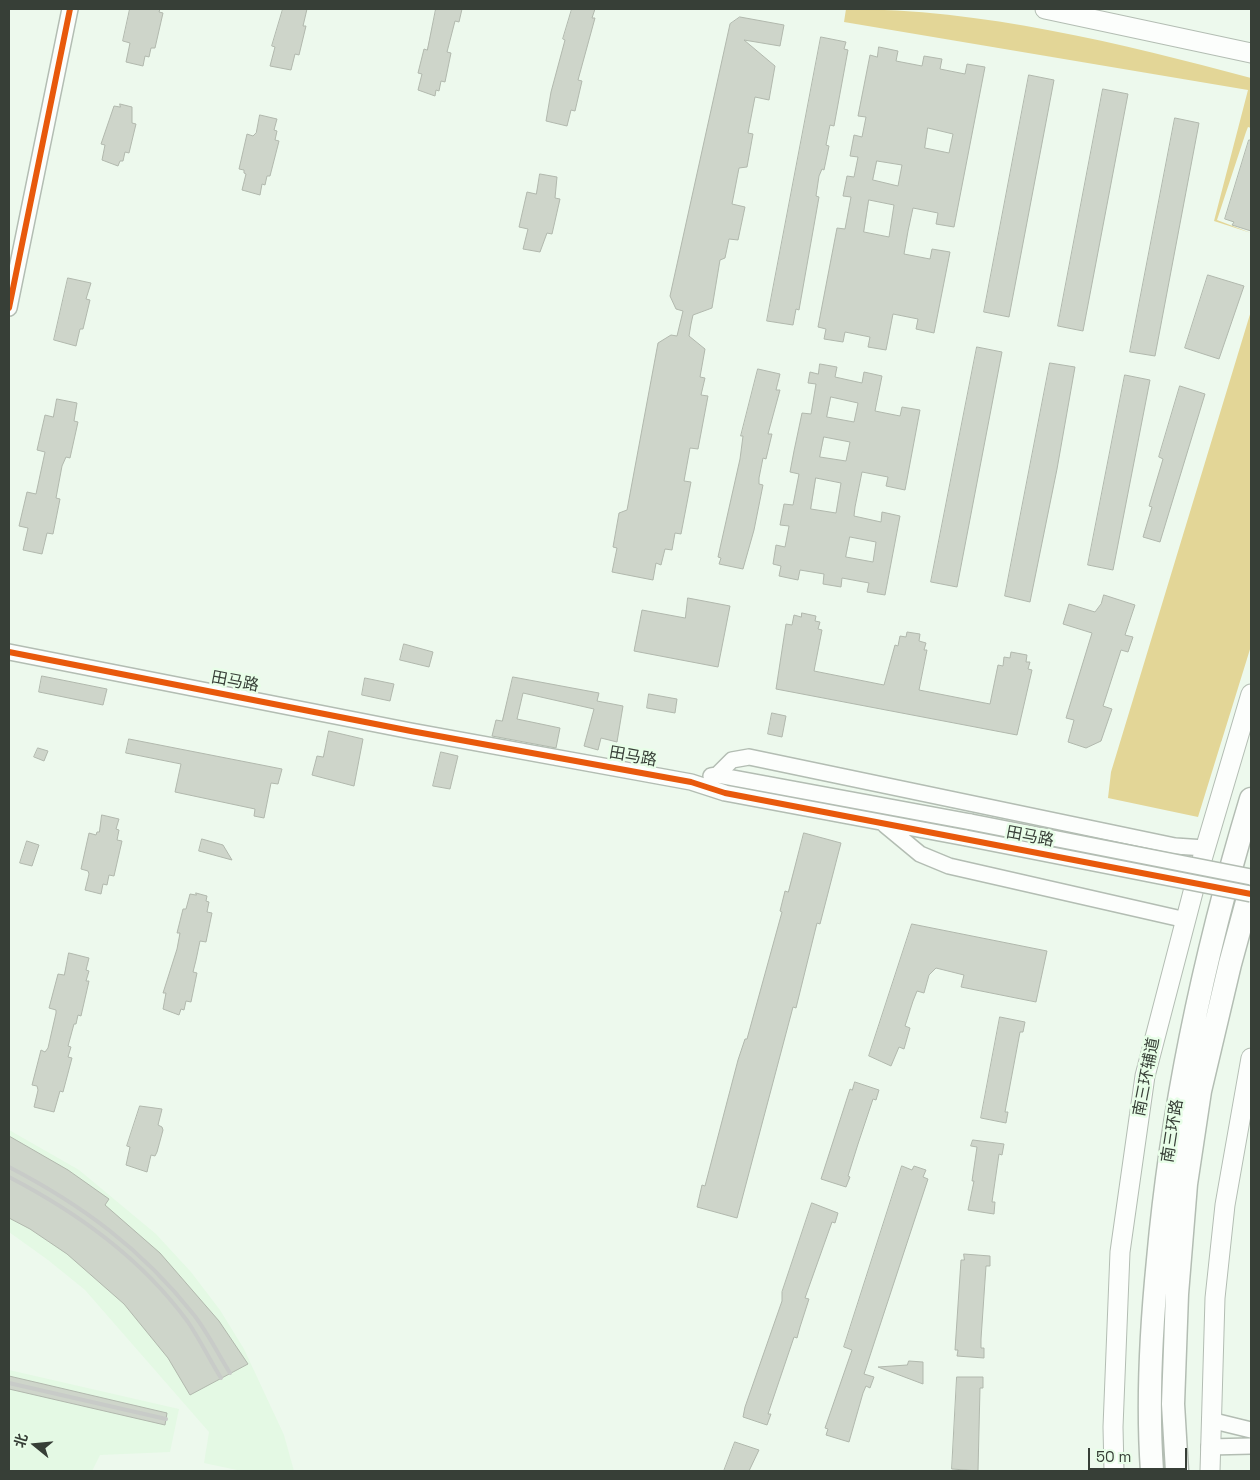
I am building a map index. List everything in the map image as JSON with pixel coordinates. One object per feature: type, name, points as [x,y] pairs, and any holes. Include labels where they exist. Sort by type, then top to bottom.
[{"type":"highway","name":"南三环路","points":[[1152,1471],[1150,1439],[1155,1292],[1166,1178],[1185,1059],[1226,884],[1251,799]]},
{"type":"highway","name":"南三环路","points":[[1178,1471],[1173,1404],[1177,1294],[1186,1184],[1200,1091],[1230,964],[1251,887]]},
{"type":"main road","points":[[1045,9],[1251,53]]},
{"type":"main road","name":"南三环辅道","points":[[1114,1471],[1113,1427],[1120,1252],[1145,1076],[1205,848],[1251,694]]},
{"type":"main road","points":[[1210,1471],[1209,1447],[1215,1298],[1225,1205],[1251,1058]]},
{"type":"street","points":[[9,308],[70,9]]},
{"type":"street","name":"田马路","points":[[9,652],[401,729],[691,782],[725,793],[1251,894]]},
{"type":"street","points":[[717,775],[732,760],[749,756],[1175,846],[1205,848]]},
{"type":"street","name":"田马路","points":[[691,782],[717,775],[1251,877]]},
{"type":"street","points":[[884,824],[920,854],[949,866],[1186,920]]},
{"type":"street","points":[[1210,1420],[1251,1430]]},
{"type":"street","points":[[1209,1447],[1251,1446]]},
{"type":"shaded area","points":[[846,9],[948,15],[1050,30],[1152,52],[1251,78],[1251,128],[1248,127],[1246,132],[1217,220],[1251,233],[1214,221],[1248,90],[844,22]]},
{"type":"shaded area","points":[[1251,311],[1251,646],[1198,817],[1108,798],[1111,772]]},
{"type":"shaded area","points":[[9,1130],[79,1170],[156,1234],[191,1272],[220,1310],[244,1349],[284,1435],[294,1471],[242,1471],[204,1463],[209,1432],[85,1290],[9,1232]]},
{"type":"shaded area","points":[[9,1370],[179,1409],[170,1452],[100,1455],[92,1471],[9,1471]]},
{"type":"building","points":[[130,9],[160,9],[159,12],[163,13],[155,48],[151,48],[149,57],[145,56],[143,66],[126,62],[130,43],[123,41]]},
{"type":"building","points":[[283,9],[307,9],[303,26],[306,26],[299,55],[295,54],[291,70],[270,66],[275,47],[272,46]]},
{"type":"building","points":[[436,9],[462,9],[459,22],[455,21],[447,52],[451,53],[445,82],[441,81],[439,91],[436,90],[435,96],[418,90],[422,74],[418,73],[424,49],[427,50]]},
{"type":"building","points":[[572,9],[595,9],[592,18],[595,18],[578,80],[582,81],[575,111],[571,110],[567,126],[546,121],[551,92],[565,40],[563,39]]},
{"type":"building","points":[[740,17],[784,25],[780,46],[744,40],[775,66],[769,100],[755,97],[748,133],[753,134],[747,167],[739,168],[732,204],[745,207],[738,240],[729,239],[725,258],[720,260],[712,308],[693,315],[689,336],[705,349],[700,377],[705,378],[701,395],[708,396],[698,449],[690,448],[684,481],[691,482],[681,534],[675,533],[672,550],[665,549],[661,565],[656,563],[653,580],[612,572],[617,548],[613,547],[619,513],[627,510],[658,343],[671,335],[677,336],[683,311],[676,309],[670,296],[730,24]]},
{"type":"building","points":[[821,37],[846,42],[844,49],[848,50],[834,126],[830,125],[826,145],[829,146],[824,170],[822,169],[819,176],[816,196],[819,197],[799,310],[796,309],[793,325],[767,321]]},
{"type":"building","points":[[879,47],[898,51],[896,61],[922,66],[924,56],[942,59],[940,69],[965,74],[967,64],[985,67],[954,227],[936,224],[938,213],[913,208],[908,231],[904,254],[930,259],[932,249],[950,252],[934,333],[916,329],[918,319],[893,314],[886,350],[868,347],[870,337],[845,332],[843,342],[824,339],[826,329],[818,327],[837,228],[845,229],[851,197],[843,196],[847,176],[854,177],[858,157],[850,156],[854,135],[862,137],[866,117],[858,116],[870,55],[877,57]],"holes":[[[928,128],[953,134],[949,153],[925,148]],[[877,161],[902,165],[898,186],[873,180]],[[869,200],[894,205],[889,237],[864,232]]]},
{"type":"building","points":[[1029,75],[1054,80],[1009,317],[984,312]]},
{"type":"building","points":[[1103,89],[1128,94],[1083,331],[1058,326]]},
{"type":"building","points":[[120,104],[132,107],[132,123],[136,124],[129,153],[125,152],[123,161],[120,161],[118,166],[102,160],[105,145],[101,144],[114,106],[120,107]]},
{"type":"building","points":[[260,115],[277,119],[274,130],[277,131],[275,140],[279,141],[270,176],[267,176],[265,185],[262,184],[260,195],[242,190],[246,174],[244,170],[239,169],[247,134],[253,136],[256,133]]},
{"type":"building","points":[[1175,118],[1199,123],[1155,356],[1130,352]]},
{"type":"building","points":[[1249,140],[1251,140],[1251,231],[1232,225],[1234,222],[1225,219]]},
{"type":"building","points":[[540,174],[557,177],[555,198],[560,199],[552,234],[547,233],[540,252],[523,249],[528,229],[519,227],[527,192],[536,194]]},
{"type":"building","points":[[1208,275],[1244,286],[1219,359],[1185,348]]},
{"type":"building","points":[[68,278],[91,283],[86,299],[90,300],[83,329],[80,329],[76,346],[54,340]]},
{"type":"building","points":[[977,347],[1002,352],[957,587],[931,582]]},
{"type":"building","points":[[1050,363],[1075,367],[1057,469],[1030,602],[1005,596]]},
{"type":"building","points":[[820,364],[837,367],[835,377],[862,383],[864,372],[882,376],[875,411],[900,416],[902,407],[920,410],[905,490],[886,486],[888,477],[862,472],[855,507],[854,516],[881,522],[882,512],[900,516],[885,595],[867,592],[869,583],[842,578],[841,587],[823,584],[824,574],[800,570],[798,580],[779,576],[781,566],[773,564],[776,545],[785,547],[789,526],[780,525],[784,504],[793,505],[799,474],[790,472],[802,413],[811,414],[816,384],[808,383],[810,372],[818,374]],"holes":[[[831,397],[858,403],[854,422],[827,417]],[[824,437],[850,442],[846,461],[820,457]],[[816,478],[841,483],[836,513],[811,509]],[[850,537],[876,542],[873,562],[846,557]]]},
{"type":"building","points":[[758,369],[780,374],[776,390],[780,390],[768,434],[772,434],[766,459],[763,458],[759,484],[763,485],[754,530],[743,569],[719,564],[721,558],[718,557],[740,459],[743,436],[741,436]]},
{"type":"building","points":[[1125,375],[1150,380],[1113,570],[1088,565]]},
{"type":"building","points":[[1180,386],[1205,394],[1160,542],[1143,537],[1152,507],[1149,506],[1163,459],[1159,457]]},
{"type":"building","points":[[57,399],[77,403],[74,421],[78,422],[70,458],[66,457],[62,466],[56,498],[60,499],[53,534],[47,533],[42,554],[23,550],[28,528],[19,526],[27,492],[36,494],[45,452],[37,450],[45,415],[53,417]]},
{"type":"building","points":[[1104,595],[1135,605],[1125,635],[1133,637],[1128,652],[1121,650],[1103,706],[1112,709],[1101,741],[1086,748],[1068,742],[1074,720],[1066,718],[1092,633],[1063,624],[1069,604],[1095,612],[1101,604]]},
{"type":"building","points":[[688,598],[730,606],[718,667],[634,651],[642,610],[685,618]]},
{"type":"building","points":[[802,613],[816,616],[815,621],[820,622],[818,629],[822,630],[814,671],[884,685],[895,645],[898,646],[900,636],[906,637],[907,632],[920,634],[919,641],[926,643],[924,650],[927,650],[919,690],[990,704],[998,665],[1003,666],[1004,657],[1010,658],[1011,652],[1027,655],[1026,662],[1030,662],[1028,669],[1032,670],[1017,735],[776,689],[786,624],[792,625],[794,615],[801,617]]},
{"type":"building","points":[[404,644],[433,652],[429,667],[400,660]]},
{"type":"building","points":[[42,676],[107,689],[103,705],[39,692]]},
{"type":"building","points":[[513,677],[599,693],[597,701],[623,706],[617,742],[601,738],[598,750],[584,746],[594,709],[523,693],[517,719],[560,728],[556,748],[492,736],[496,720],[502,721]]},
{"type":"building","points":[[365,678],[394,684],[390,701],[362,695]]},
{"type":"building","points":[[649,694],[677,699],[675,713],[647,708]]},
{"type":"building","points":[[772,713],[786,716],[782,737],[768,734]]},
{"type":"building","points":[[329,731],[363,739],[354,786],[312,775],[317,756],[323,757]]},
{"type":"building","points":[[129,739],[282,769],[278,784],[271,783],[264,818],[254,816],[255,809],[175,792],[181,764],[126,753]]},
{"type":"building","points":[[38,748],[48,751],[44,761],[34,757]]},
{"type":"building","points":[[441,752],[458,756],[450,789],[433,786]]},
{"type":"building","points":[[102,815],[119,819],[116,829],[119,830],[117,840],[122,841],[114,876],[109,875],[107,885],[103,884],[101,894],[85,890],[89,874],[88,871],[81,869],[89,833],[96,835],[99,832]]},
{"type":"building","points":[[804,833],[841,843],[820,924],[817,923],[796,1008],[793,1007],[737,1218],[697,1207],[702,1185],[705,1186],[738,1060],[745,1039],[747,1039],[782,912],[780,911],[785,891],[788,892]]},
{"type":"building","points":[[202,839],[223,845],[232,860],[199,851]]},
{"type":"building","points":[[27,841],[39,845],[32,866],[20,863]]},
{"type":"building","points":[[196,893],[207,896],[206,901],[209,902],[207,912],[212,913],[206,942],[200,941],[193,972],[197,973],[191,1002],[186,1001],[184,1010],[181,1009],[179,1015],[163,1009],[166,993],[163,993],[177,949],[180,933],[177,933],[183,909],[186,909],[190,894],[196,895]]},
{"type":"building","points":[[912,924],[1047,951],[1036,1002],[961,987],[964,975],[936,968],[929,975],[924,993],[917,991],[913,1001],[905,1026],[910,1028],[904,1049],[899,1047],[891,1066],[869,1056]]},
{"type":"building","points":[[69,953],[89,958],[86,970],[89,971],[86,981],[89,981],[81,1016],[78,1015],[76,1024],[74,1024],[68,1046],[71,1047],[68,1057],[72,1058],[63,1092],[60,1091],[54,1112],[34,1107],[38,1090],[37,1086],[32,1085],[41,1050],[45,1052],[48,1048],[56,1013],[56,1010],[49,1008],[58,974],[64,975]]},
{"type":"building","points":[[1000,1017],[1025,1022],[1023,1032],[1020,1032],[1005,1112],[1008,1112],[1006,1123],[981,1118]]},
{"type":"building","points":[[855,1082],[879,1090],[876,1100],[873,1099],[846,1187],[821,1179],[850,1089],[852,1090]]},
{"type":"building","points":[[140,1106],[162,1109],[158,1125],[163,1130],[157,1152],[155,1156],[151,1155],[147,1172],[126,1165],[130,1147],[127,1146]]},
{"type":"building","points":[[9,1136],[68,1170],[109,1199],[105,1205],[160,1253],[219,1321],[248,1364],[190,1395],[168,1358],[124,1304],[67,1254],[30,1229],[9,1218]]},
{"type":"building","points":[[973,1140],[1004,1144],[1002,1155],[999,1154],[992,1202],[995,1202],[994,1214],[968,1210],[974,1181],[972,1181],[977,1147],[971,1146]]},
{"type":"building","points":[[902,1166],[912,1170],[914,1166],[926,1170],[923,1177],[928,1179],[864,1374],[874,1377],[870,1388],[866,1386],[863,1393],[849,1442],[826,1435],[828,1429],[825,1428],[852,1350],[844,1347]]},
{"type":"building","points":[[812,1203],[838,1213],[835,1223],[832,1222],[805,1298],[809,1299],[797,1338],[794,1337],[768,1414],[771,1414],[767,1425],[743,1417],[745,1407],[782,1301],[782,1292]]},
{"type":"building","points":[[964,1254],[990,1256],[990,1266],[986,1266],[981,1339],[981,1348],[984,1348],[984,1358],[957,1356],[958,1350],[955,1350],[961,1260],[964,1260]]},
{"type":"building","points":[[909,1361],[923,1362],[923,1384],[878,1367],[907,1365]]},
{"type":"building","points":[[9,1376],[167,1413],[165,1425],[9,1389]]},
{"type":"building","points":[[957,1377],[983,1377],[983,1388],[980,1388],[978,1471],[952,1469]]},
{"type":"building","points":[[735,1442],[759,1450],[749,1471],[724,1471]]},
{"type":"railway","points":[[9,1167],[86,1213],[132,1249],[174,1291],[194,1315],[230,1373]]},
{"type":"railway","points":[[9,1177],[84,1222],[129,1257],[170,1299],[188,1322],[221,1378]]},
{"type":"railway","points":[[9,1383],[166,1419]]},
{"type":"cycle path","points":[[9,308],[70,9]]},
{"type":"cycle path","points":[[9,652],[411,731],[691,782],[725,793],[1251,894]]}]
